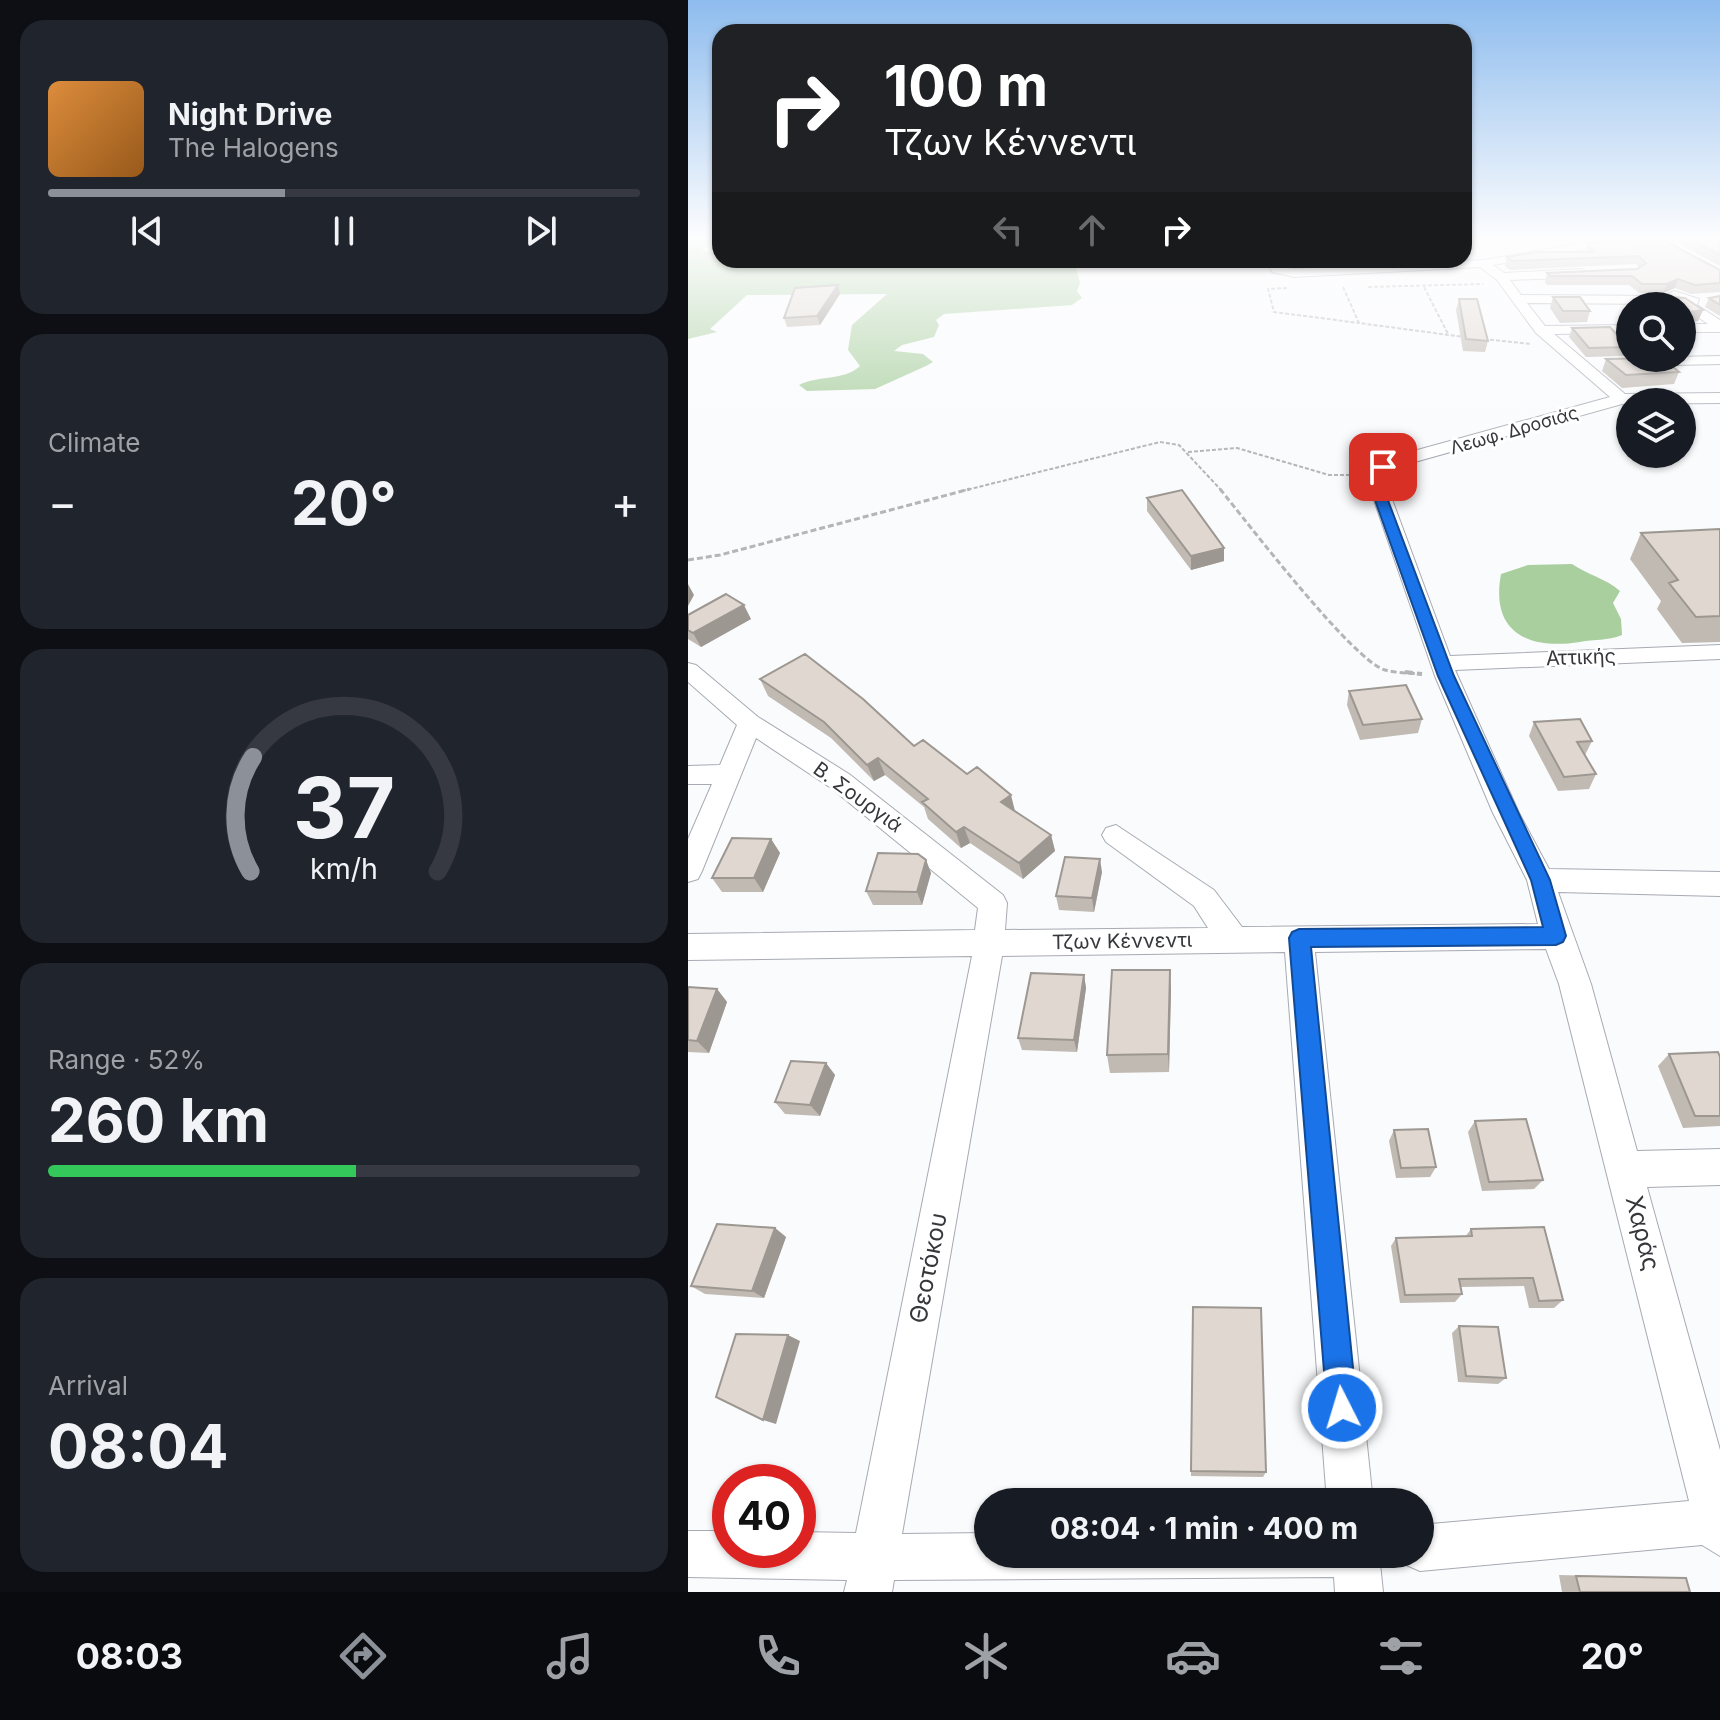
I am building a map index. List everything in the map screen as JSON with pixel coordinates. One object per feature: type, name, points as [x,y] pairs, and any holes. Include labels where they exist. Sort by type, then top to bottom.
[{"type":"street","points":[[1527,310],[1541,330],[1616,395]]},
{"type":"street","points":[[1705,310],[1720,327]]},
{"type":"street","points":[[1696,328],[1720,327]]},
{"type":"street","points":[[1541,330],[1616,329]]},
{"type":"street","points":[[1579,364],[1720,360]]},
{"type":"street","name":"Λεωφ. Δροσιάς","points":[[1696,398],[1720,398]]},
{"type":"street","name":"Λεωφ. Δροσιάς","points":[[1383,467],[1616,400]]},
{"type":"street","points":[[1383,467],[1377,483],[1383,503],[1444,670],[1541,880],[1556,936]]},
{"type":"street","name":"Αττικής","points":[[1444,670],[1719,653]]},
{"type":"street","name":"Β. Σουργιά","points":[[688,670],[750,723],[840,781],[988,896],[993,903],[989,944]]},
{"type":"street","points":[[688,871],[726,774],[750,723]]},
{"type":"street","points":[[688,775],[726,774]]},
{"type":"street","points":[[1116,835],[1204,898],[1233,939]]},
{"type":"street","points":[[1541,880],[1720,884]]},
{"type":"street","name":"Τζων Κέννεντι","points":[[688,947],[1556,936]]},
{"type":"street","name":"Χαράς","points":[[1556,936],[1575,984],[1626,1169],[1718,1527]]},
{"type":"street","points":[[1299,938],[1349,1488]]},
{"type":"street","name":"Θεοτόκου","points":[[871,1574],[989,944]]},
{"type":"street","points":[[1626,1169],[1720,1167]]},
{"type":"street","points":[[1434,1547],[1718,1527]]},
{"type":"street","points":[[688,1554],[871,1574],[1016,1568]]},
{"type":"street","points":[[1356,1568],[1359,1592]]},
{"type":"path","points":[[1274,310],[1465,337]]},
{"type":"path","points":[[1353,310],[1359,323]]},
{"type":"path","points":[[1436,310],[1449,335]]},
{"type":"path","points":[[1481,339],[1560,347]]},
{"type":"path","points":[[688,560],[720,555],[1115,451],[1160,442],[1179,445],[1188,452],[1323,614],[1364,655],[1383,670],[1444,670]]},
{"type":"path","points":[[1188,452],[1219,447],[1243,449],[1333,477],[1354,476],[1383,467]]},
{"type":"green space","points":[[688,310],[730,310],[710,329],[717,332],[688,339]]},
{"type":"green space","points":[[869,310],[997,310],[944,314],[936,320],[939,325],[934,337],[902,345],[894,351],[923,354],[933,362],[875,389],[807,391],[799,385],[846,374],[860,366],[848,350],[852,325]]},
{"type":"green space","points":[[1572,564],[1620,591],[1613,603],[1621,619],[1622,635],[1562,644],[1530,640],[1517,633],[1502,611],[1499,594],[1501,574],[1528,565]]},
{"type":"building","points":[[787,310],[821,310],[817,316],[784,318]]},
{"type":"building","points":[[1461,310],[1480,310],[1488,341],[1466,339]]},
{"type":"building","points":[[1610,327],[1616,334],[1616,347],[1589,348],[1572,328]]},
{"type":"building","points":[[1606,359],[1616,359],[1616,367]]},
{"type":"building","points":[[1622,372],[1679,372],[1626,375]]},
{"type":"building","points":[[1182,490],[1224,548],[1191,556],[1147,498]]},
{"type":"building","points":[[1720,529],[1720,616],[1696,617],[1669,583],[1678,580],[1641,533]]},
{"type":"building","points":[[726,594],[744,605],[693,633],[688,630],[688,615]]},
{"type":"building","points":[[805,654],[863,699],[914,746],[923,740],[967,774],[977,767],[1011,795],[1001,802],[1051,835],[1019,863],[964,827],[956,832],[922,802],[928,799],[878,758],[867,765],[824,722],[760,679]]},
{"type":"building","points":[[1406,685],[1422,719],[1363,725],[1349,691]]},
{"type":"building","points":[[1580,719],[1592,741],[1577,742],[1596,774],[1564,777],[1534,722]]},
{"type":"building","points":[[732,838],[771,839],[754,878],[712,878]]},
{"type":"building","points":[[878,853],[918,854],[926,860],[917,892],[866,891]]},
{"type":"building","points":[[1065,857],[1100,859],[1092,898],[1056,896]]},
{"type":"building","points":[[1112,970],[1170,970],[1168,1054],[1107,1055]]},
{"type":"building","points":[[1031,973],[1084,975],[1074,1040],[1018,1038]]},
{"type":"building","points":[[688,987],[717,989],[697,1041],[688,1040]]},
{"type":"building","points":[[1718,1052],[1720,1116],[1695,1116],[1669,1054]]},
{"type":"building","points":[[791,1061],[826,1063],[810,1105],[775,1102]]},
{"type":"building","points":[[1526,1119],[1543,1180],[1489,1182],[1475,1121]]},
{"type":"building","points":[[1428,1129],[1436,1167],[1401,1168],[1394,1130]]},
{"type":"building","points":[[717,1224],[775,1228],[752,1291],[691,1286]]},
{"type":"building","points":[[1544,1227],[1563,1300],[1539,1301],[1533,1278],[1459,1279],[1462,1294],[1405,1295],[1396,1238],[1472,1236],[1471,1229]]},
{"type":"building","points":[[1193,1307],[1261,1308],[1266,1472],[1191,1471]]},
{"type":"building","points":[[1459,1326],[1498,1327],[1506,1378],[1466,1376]]},
{"type":"building","points":[[736,1334],[788,1335],[763,1420],[716,1397]]},
{"type":"building","points":[[1576,1576],[1686,1578],[1690,1592],[1580,1592]]},
{"type":"route","points":[[1342,1408],[1299,938],[1556,936],[1541,880],[1506,813],[1446,676],[1383,503],[1377,483],[1383,467]]}]
